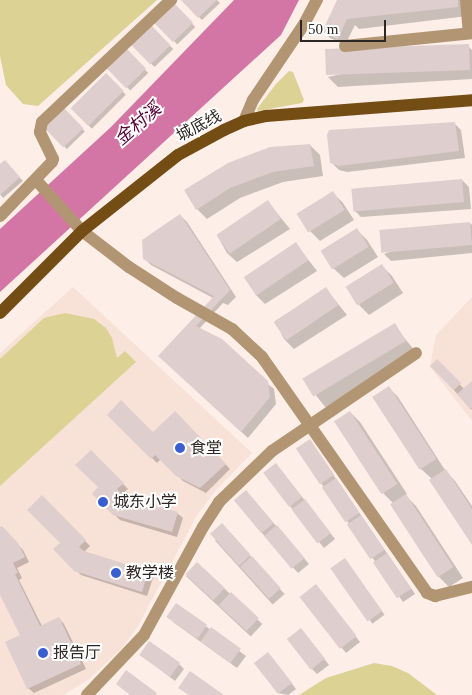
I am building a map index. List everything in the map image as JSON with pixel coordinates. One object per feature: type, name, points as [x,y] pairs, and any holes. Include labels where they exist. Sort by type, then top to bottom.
[{"type":"main road","name":"城底线","points":[[0,313],[82,231],[178,155],[244,121],[266,116],[472,100]]},
{"type":"street","points":[[0,216],[50,167],[53,159],[40,132],[42,122],[171,0]]},
{"type":"street","points":[[244,121],[253,100],[303,26],[317,0]]},
{"type":"street","points":[[345,46],[471,33],[466,0]]},
{"type":"street","points":[[36,180],[82,231],[129,267],[232,330],[262,357],[427,593],[435,596],[472,587]]},
{"type":"street","points":[[87,695],[144,636],[203,527],[219,502],[272,452],[309,424],[416,353]]},
{"type":"shaded area","points":[[0,0],[157,0],[38,106],[23,104],[6,85],[0,56]]},
{"type":"shaded area","points":[[289,71],[293,72],[304,100],[302,103],[258,111],[257,109],[276,84]]},
{"type":"shaded area","name":"城东小学","points":[[73,287],[252,453],[216,490],[197,515],[138,626],[122,648],[88,680],[63,695],[0,695],[0,353]]},
{"type":"shaded area","points":[[472,297],[472,421],[430,367],[436,335]]},
{"type":"shaded area","points":[[65,313],[94,319],[106,328],[112,338],[117,358],[125,351],[136,362],[0,486],[0,359],[44,318]]},
{"type":"shaded area","points":[[374,663],[392,666],[408,673],[437,695],[299,695],[326,678]]},
{"type":"water","name":"金村溪","points":[[234,0],[299,0],[281,35],[0,292],[0,229],[111,127]]},
{"type":"building","points":[[181,0],[217,0],[198,18]]},
{"type":"building","points":[[337,0],[458,0],[458,7],[347,19],[338,39],[322,32]]},
{"type":"building","points":[[173,2],[193,23],[173,42],[153,21]]},
{"type":"building","points":[[151,25],[170,45],[150,65],[131,44]]},
{"type":"building","points":[[469,44],[470,70],[326,75],[325,49]]},
{"type":"building","points":[[126,48],[146,69],[126,88],[106,67]]},
{"type":"building","points":[[106,73],[124,91],[88,126],[71,108]]},
{"type":"building","points":[[64,108],[83,128],[63,148],[44,127]]},
{"type":"building","points":[[455,122],[459,151],[339,166],[330,163],[327,135],[329,130]]},
{"type":"building","points":[[310,144],[314,166],[273,172],[230,188],[196,210],[184,190],[228,163],[270,147]]},
{"type":"building","points":[[5,160],[20,177],[0,195],[0,164]]},
{"type":"building","points":[[462,179],[464,202],[353,212],[351,189]]},
{"type":"building","points":[[333,191],[345,210],[308,232],[297,214]]},
{"type":"building","points":[[268,200],[281,219],[229,254],[217,235]]},
{"type":"building","points":[[180,214],[230,290],[196,326],[222,339],[268,381],[270,397],[241,432],[158,356],[214,296],[143,259],[142,240]]},
{"type":"building","points":[[470,222],[472,245],[381,253],[379,230]]},
{"type":"building","points":[[357,228],[369,247],[332,269],[321,251]]},
{"type":"building","points":[[296,242],[308,260],[256,295],[244,277]]},
{"type":"building","points":[[382,264],[394,283],[357,305],[346,287]]},
{"type":"building","points":[[326,287],[338,305],[286,340],[274,322]]},
{"type":"building","points":[[395,323],[406,341],[313,397],[302,379]]},
{"type":"building","points":[[437,359],[461,383],[454,390],[430,366]]},
{"type":"building","points":[[472,381],[472,408],[470,409],[457,394]]},
{"type":"building","points":[[389,386],[436,459],[420,470],[372,397]]},
{"type":"building","name":"食堂","points":[[121,400],[153,432],[175,411],[226,464],[200,488],[176,476],[155,455],[151,459],[107,415]]},
{"type":"building","points":[[350,411],[397,484],[381,494],[334,421]]},
{"type":"building","points":[[310,439],[334,475],[320,484],[296,449]]},
{"type":"building","points":[[91,450],[124,483],[117,489],[123,496],[178,512],[172,532],[113,515],[92,494],[98,487],[75,465]]},
{"type":"building","points":[[276,463],[302,497],[289,507],[263,473]]},
{"type":"building","points":[[446,469],[472,509],[472,545],[429,480]]},
{"type":"building","points":[[336,478],[359,513],[345,522],[322,488]]},
{"type":"building","points":[[246,490],[274,523],[261,533],[234,500]]},
{"type":"building","points":[[406,494],[453,567],[437,577],[390,504]]},
{"type":"building","points":[[42,495],[86,540],[79,547],[84,551],[148,571],[142,592],[74,571],[53,549],[60,543],[27,510]]},
{"type":"building","points":[[305,499],[331,533],[317,544],[291,509]]},
{"type":"building","points":[[361,515],[384,550],[370,559],[347,525]]},
{"type":"building","points":[[222,523],[251,555],[239,566],[210,534]]},
{"type":"building","points":[[277,525],[305,558],[292,569],[264,536]]},
{"type":"building","name":"报告厅","points":[[2,526],[18,543],[25,557],[13,563],[18,573],[15,574],[40,626],[59,617],[81,664],[27,689],[5,642],[20,635],[0,595],[0,527]]},
{"type":"building","points":[[387,553],[411,589],[397,598],[373,563]]},
{"type":"building","points":[[252,556],[281,588],[269,599],[240,567]]},
{"type":"building","points":[[345,558],[382,611],[368,622],[330,568]]},
{"type":"building","points":[[197,562],[225,588],[213,600],[185,574]]},
{"type":"building","points":[[316,584],[357,636],[340,649],[299,597]]},
{"type":"building","points":[[231,592],[259,618],[247,631],[219,605]]},
{"type":"building","points":[[176,603],[207,625],[197,639],[166,617]]},
{"type":"building","points":[[211,627],[241,649],[230,663],[200,642]]},
{"type":"building","points":[[301,628],[325,659],[311,670],[287,639]]},
{"type":"building","points":[[149,641],[180,663],[170,677],[139,655]]},
{"type":"building","points":[[268,652],[292,683],[278,694],[254,663]]},
{"type":"building","points":[[126,670],[157,693],[155,695],[130,695],[116,684]]},
{"type":"building","points":[[190,671],[224,695],[189,695],[178,688]]},
{"type":"place","name":"食堂","points":[[180,448]]},
{"type":"place","name":"城东小学","points":[[103,502]]},
{"type":"place","name":"教学楼","points":[[116,573]]},
{"type":"place","name":"报告厅","points":[[43,653]]}]
